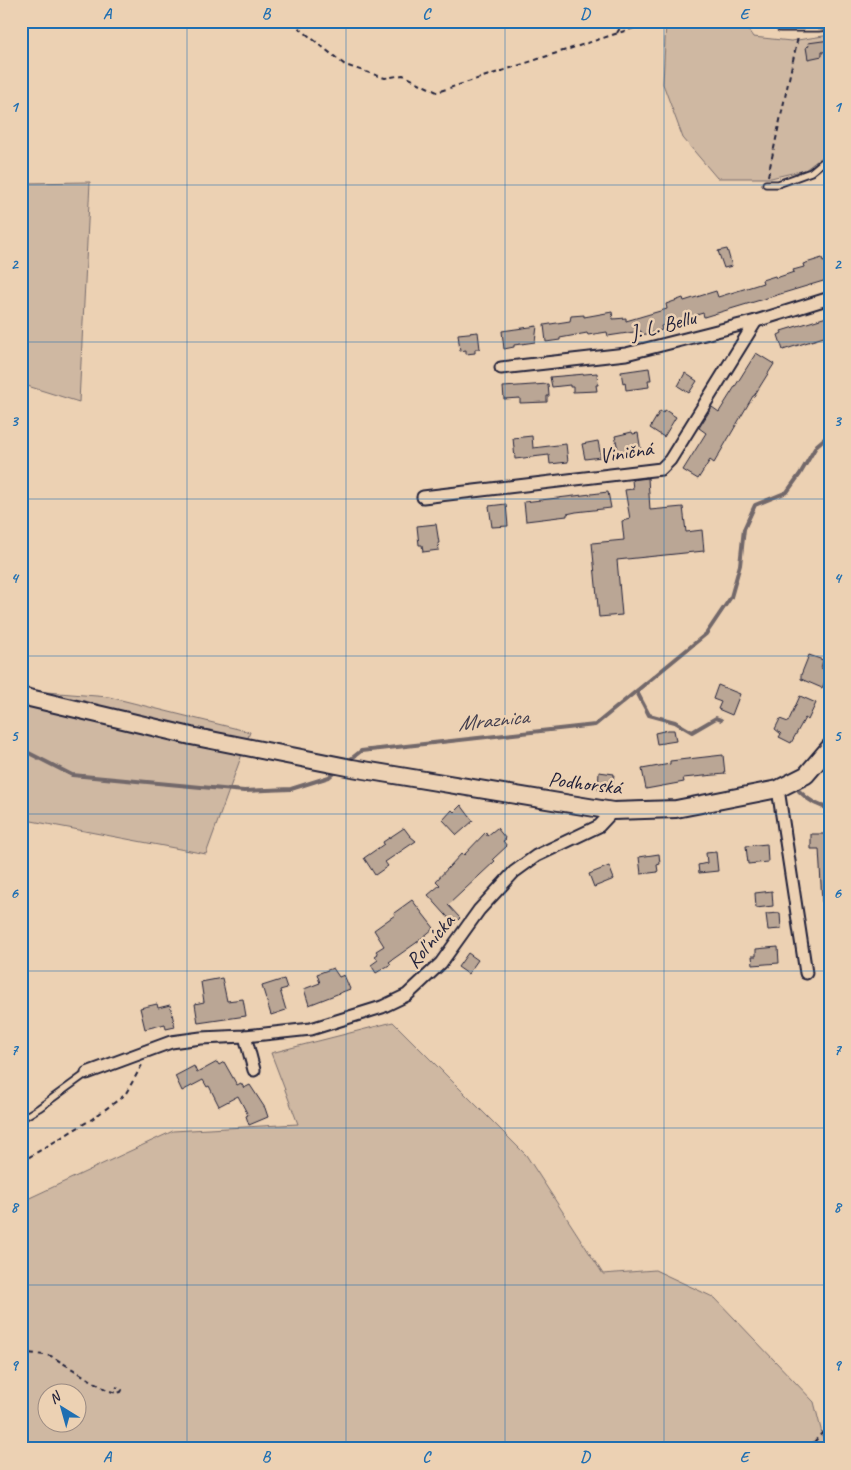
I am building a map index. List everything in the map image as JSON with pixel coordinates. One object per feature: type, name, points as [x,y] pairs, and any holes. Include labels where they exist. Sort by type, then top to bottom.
[{"type":"street","name":"J. L. Bellu","points":[[501,368],[626,354],[756,321],[830,298]]},
{"type":"street","name":"Viničná","points":[[423,498],[661,469],[670,460],[756,321]]},
{"type":"street","name":"Podhorská","points":[[21,696],[191,736],[352,768],[613,811],[676,809],[778,789],[806,775],[830,747]]},
{"type":"street","points":[[778,789],[806,973]]},
{"type":"street","name":"Roľnícka","points":[[87,1073],[171,1042],[311,1029],[382,1007],[407,995],[441,963],[479,910],[514,872],[536,856],[599,826],[613,811]]},
{"type":"street","points":[[245,1036],[254,1070]]},
{"type":"lane","points":[[780,28],[830,27]]},
{"type":"lane","points":[[766,184],[778,184],[811,172],[830,156]]},
{"type":"lane","points":[[21,1119],[87,1073]]},
{"type":"path","points":[[293,21],[294,24],[345,65],[385,78],[403,75],[437,92],[646,24],[648,21]]},
{"type":"path","points":[[617,33],[624,21]]},
{"type":"path","points":[[766,184],[799,28]]},
{"type":"path","points":[[21,1162],[92,1119],[125,1095],[150,1050]]},
{"type":"path","points":[[21,1352],[51,1356],[107,1390],[116,1393],[121,1392],[122,1390],[116,1387]]},
{"type":"path","points":[[808,1449],[830,1424]]},
{"type":"shaded area","points":[[666,21],[742,21],[753,37],[791,41],[830,35],[830,151],[805,170],[771,178],[717,178],[683,138],[663,84]]},
{"type":"shaded area","points":[[90,182],[79,402],[21,384],[21,183]]},
{"type":"shaded area","points":[[21,690],[109,697],[250,732],[206,854],[21,819]]},
{"type":"shaded area","points":[[393,1022],[526,1155],[603,1274],[655,1270],[715,1298],[814,1402],[826,1449],[21,1449],[21,1202],[173,1131],[298,1124],[271,1053]]},
{"type":"building","points":[[830,40],[830,51],[822,52],[822,56],[808,59],[806,47],[809,46],[808,43]]},
{"type":"building","points":[[727,249],[732,266],[724,268],[718,251]]},
{"type":"building","points":[[822,258],[823,262],[830,260],[830,279],[704,317],[703,313],[661,326],[662,330],[642,335],[641,331],[608,336],[607,332],[588,335],[587,333],[546,342],[544,325],[570,321],[571,316],[584,315],[584,317],[612,312],[613,319],[626,318],[626,321],[667,309],[666,304],[683,298],[684,301],[716,291],[718,297],[763,283],[762,280],[794,272],[793,270],[804,267],[803,264]]},
{"type":"building","points":[[830,316],[830,335],[783,350],[778,335],[782,333],[781,331]]},
{"type":"building","points":[[537,326],[535,342],[514,345],[514,347],[504,349],[502,331]]},
{"type":"building","points":[[478,332],[480,349],[475,349],[475,353],[466,354],[466,350],[460,351],[458,334]]},
{"type":"building","points":[[756,353],[774,364],[714,463],[710,460],[698,479],[683,470],[706,433],[699,428],[712,407],[719,412]]},
{"type":"building","points":[[649,368],[651,380],[648,380],[649,387],[626,390],[621,372]]},
{"type":"building","points":[[597,373],[597,391],[573,392],[573,387],[570,387],[570,385],[552,387],[550,377]]},
{"type":"building","points":[[685,373],[697,381],[689,393],[678,386]]},
{"type":"building","points":[[548,384],[549,396],[547,396],[547,402],[520,403],[520,398],[504,399],[503,387]]},
{"type":"building","points":[[665,410],[676,417],[664,437],[650,428],[660,411],[663,413]]},
{"type":"building","points":[[632,432],[633,434],[638,433],[641,451],[619,454],[615,436]]},
{"type":"building","points":[[532,436],[533,448],[566,444],[568,462],[550,464],[549,455],[515,459],[513,438]]},
{"type":"building","points":[[598,441],[601,457],[585,459],[582,444]]},
{"type":"building","points":[[648,478],[650,510],[683,507],[686,532],[702,530],[704,551],[617,560],[622,615],[599,617],[592,543],[624,540],[622,521],[630,519],[625,490],[633,489],[632,480]]},
{"type":"building","points":[[608,492],[611,508],[526,521],[524,502]]},
{"type":"building","points":[[506,504],[508,526],[492,527],[489,506]]},
{"type":"building","points":[[436,524],[439,550],[423,552],[422,545],[419,545],[417,526]]},
{"type":"building","points":[[809,655],[823,660],[821,668],[829,672],[822,688],[801,679]]},
{"type":"building","points":[[718,685],[740,694],[732,715],[718,709],[721,702],[713,699]]},
{"type":"building","points":[[800,696],[816,703],[808,720],[805,718],[791,743],[779,737],[781,734],[775,729],[780,719],[788,722]]},
{"type":"building","points":[[674,730],[676,741],[657,744],[655,733]]},
{"type":"building","points":[[723,755],[725,774],[683,778],[684,782],[646,789],[642,769],[670,764],[670,761]]},
{"type":"building","points":[[599,772],[614,774],[612,790],[598,790]]},
{"type":"building","points":[[461,805],[473,821],[457,835],[443,820],[452,810],[454,812]]},
{"type":"building","points":[[404,828],[416,841],[385,862],[388,866],[375,875],[364,858]]},
{"type":"building","points":[[497,828],[506,839],[503,841],[507,846],[493,859],[495,861],[448,905],[460,918],[454,924],[428,895],[440,885],[436,881],[462,853],[464,855],[486,832],[487,836]]},
{"type":"building","points":[[811,834],[830,834],[830,902],[822,902],[819,849],[811,849]]},
{"type":"building","points":[[767,844],[768,862],[748,864],[746,846]]},
{"type":"building","points":[[716,852],[718,871],[699,873],[698,865],[707,863],[706,853]]},
{"type":"building","points":[[659,854],[660,864],[657,865],[658,872],[641,874],[639,857]]},
{"type":"building","points":[[609,866],[614,879],[594,887],[589,874]]},
{"type":"building","points":[[772,891],[773,906],[756,908],[755,893]]},
{"type":"building","points":[[412,900],[434,928],[389,962],[391,964],[376,973],[371,965],[378,960],[375,956],[378,954],[376,951],[384,946],[374,930]]},
{"type":"building","points":[[780,913],[781,929],[768,930],[766,914]]},
{"type":"building","points":[[778,947],[779,963],[753,965],[752,956],[756,956],[756,949]]},
{"type":"building","points":[[468,953],[478,960],[468,974],[458,967]]},
{"type":"building","points":[[333,968],[339,977],[344,975],[350,989],[309,1005],[304,989],[320,983],[317,974]]},
{"type":"building","points":[[222,978],[227,1001],[243,999],[246,1016],[198,1023],[195,1004],[204,1002],[201,982]]},
{"type":"building","points":[[284,979],[287,988],[280,990],[286,1010],[271,1015],[262,986]]},
{"type":"building","points":[[157,1004],[158,1008],[170,1005],[175,1027],[166,1029],[165,1024],[145,1029],[140,1008]]},
{"type":"building","points":[[217,1062],[219,1065],[224,1062],[237,1085],[241,1083],[244,1088],[250,1085],[265,1108],[268,1117],[249,1125],[246,1116],[248,1115],[238,1096],[219,1106],[209,1086],[207,1087],[203,1080],[182,1091],[175,1076],[194,1066],[197,1073]]},
{"type":"waterway","name":"Mraznica","points":[[347,762],[361,751],[595,725],[706,634],[731,597],[740,565],[744,529],[755,505],[787,492],[817,445],[830,434]]},
{"type":"waterway","points":[[637,692],[649,715],[675,722],[692,732],[716,718],[721,720]]},
{"type":"waterway","name":"Mraznica","points":[[21,749],[72,775],[244,791],[291,789],[329,777],[337,770]]},
{"type":"waterway","points":[[799,791],[813,802],[830,808]]}]
